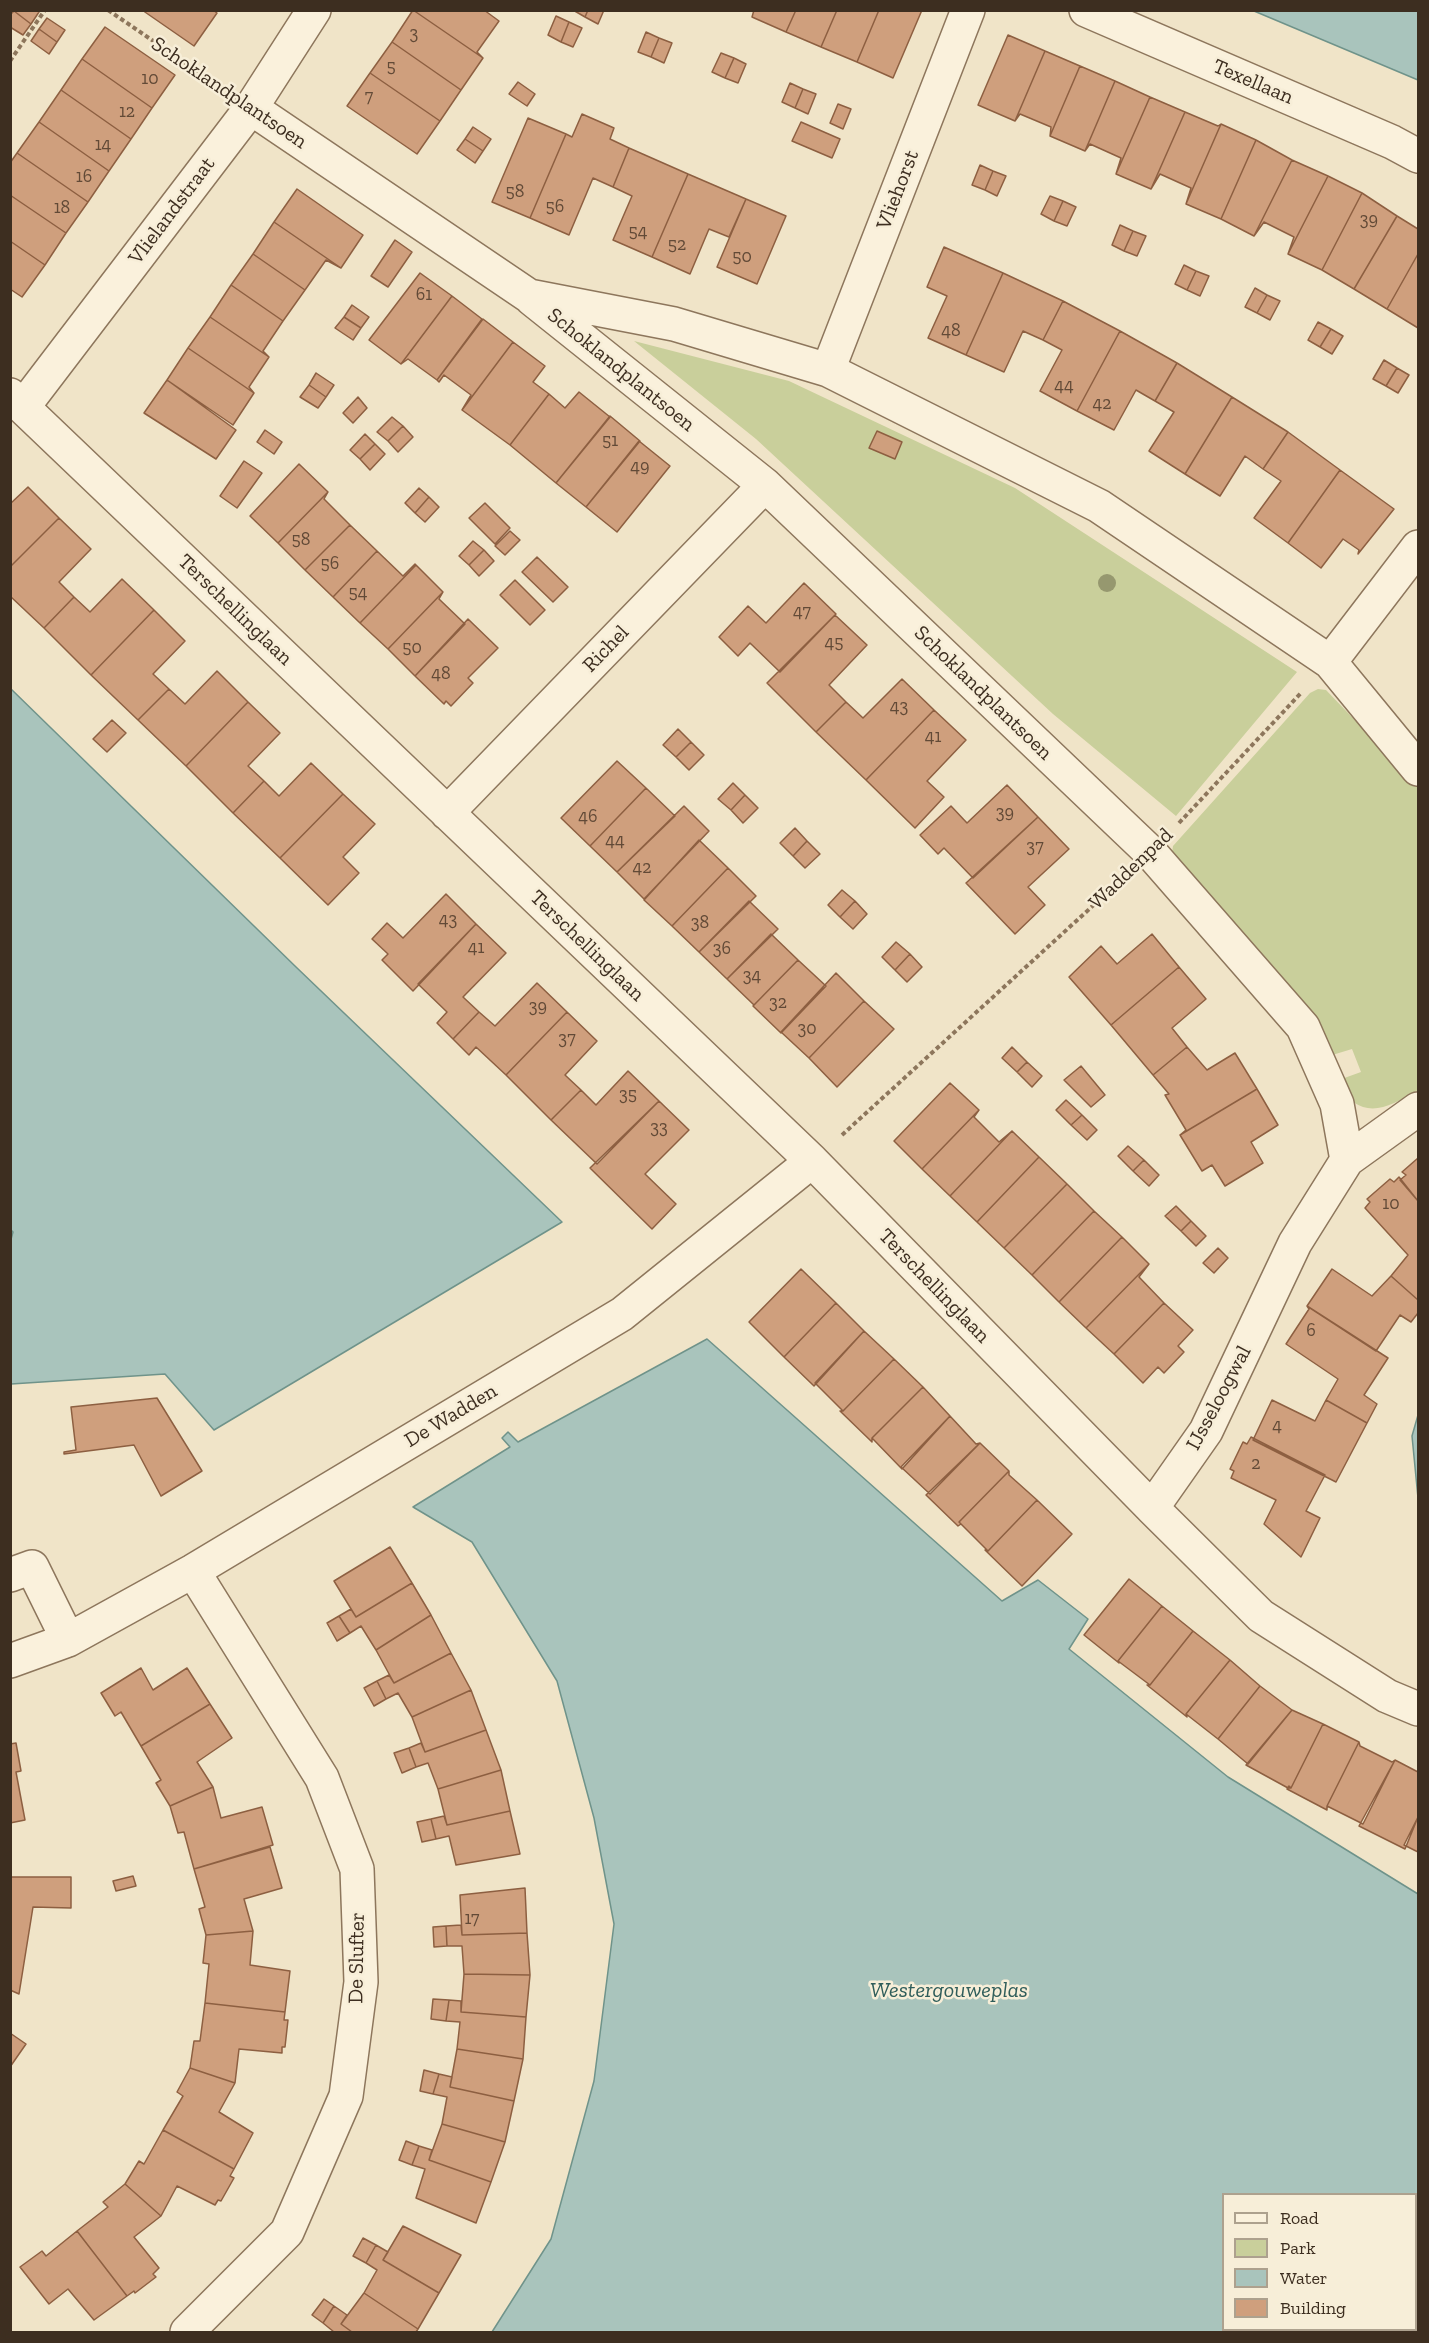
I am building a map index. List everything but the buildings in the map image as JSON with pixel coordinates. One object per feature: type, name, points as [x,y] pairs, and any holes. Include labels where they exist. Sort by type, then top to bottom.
[{"type":"street","name":"Vlielandstraat","points":[[17,401],[251,108],[314,10]]},
{"type":"street","name":"Vliehorst","points":[[828,370],[968,10]]},
{"type":"street","name":"Texellaan","points":[[1086,10],[1392,142],[1419,156]]},
{"type":"street","name":"Schoklandplantsoen","points":[[251,108],[529,296],[765,485],[1151,853],[1302,1027],[1337,1104],[1347,1161]]},
{"type":"street","name":"Schoklandplantsoen","points":[[529,296],[674,324],[828,370],[1098,506],[1330,662],[1419,769]]},
{"type":"street","name":"Terschellinglaan","points":[[17,401],[812,1161],[1152,1508]]},
{"type":"street","name":"Richel","points":[[447,813],[765,485]]},
{"type":"street","points":[[1330,662],[1419,547]]},
{"type":"street","name":"IJsseloogwal","points":[[1152,1508],[1206,1431],[1295,1243],[1347,1161],[1419,1109]]},
{"type":"street","name":"De Wadden","points":[[10,1660],[68,1640],[193,1571],[622,1314],[812,1161]]},
{"type":"street","points":[[1152,1508],[1261,1616],[1387,1696],[1419,1709]]},
{"type":"street","points":[[10,1575],[32,1567],[68,1640]]},
{"type":"street","name":"De Slufter","points":[[187,2332],[287,2232],[346,2096],[360,1982],[357,1869],[322,1778],[193,1571]]},
{"type":"path","points":[[10,61],[45,10]]},
{"type":"path","name":"Schoklandplantsoen","points":[[108,10],[251,108]]},
{"type":"path","name":"Waddenpad","points":[[812,1161],[1151,853],[1330,662]]},
{"type":"green space","points":[[634,341],[789,381],[1015,488],[1297,672],[1176,816],[1053,714],[756,439]]},
{"type":"green space","points":[[1318,689],[1326,690],[1418,786],[1418,1090],[1384,1107],[1364,1107],[1354,1103],[1345,1094],[1336,1081],[1361,1072],[1352,1049],[1329,1056],[1172,853],[1173,846],[1310,693]]},
{"type":"green space","points":[[1417,2306],[1418,2332],[1300,2332],[1417,2331]]},
{"type":"water","points":[[1254,11],[1418,11],[1418,80]]},
{"type":"water","points":[[10,688],[562,1222],[214,1430],[165,1374],[11,1384],[10,1243],[13,1232],[10,1229]]},
{"type":"water","name":"Westergouweplas","points":[[707,1339],[1002,1601],[1038,1580],[1088,1619],[1069,1649],[1228,1777],[1418,1894],[1418,2306],[1417,2193],[1222,2193],[1222,2331],[1307,2331],[492,2332],[551,2239],[594,2081],[614,1924],[594,1818],[557,1681],[472,1542],[413,1507],[510,1447],[502,1438],[508,1432],[518,1442]]},
{"type":"water","points":[[1418,1415],[1418,1498],[1412,1436]]}]
